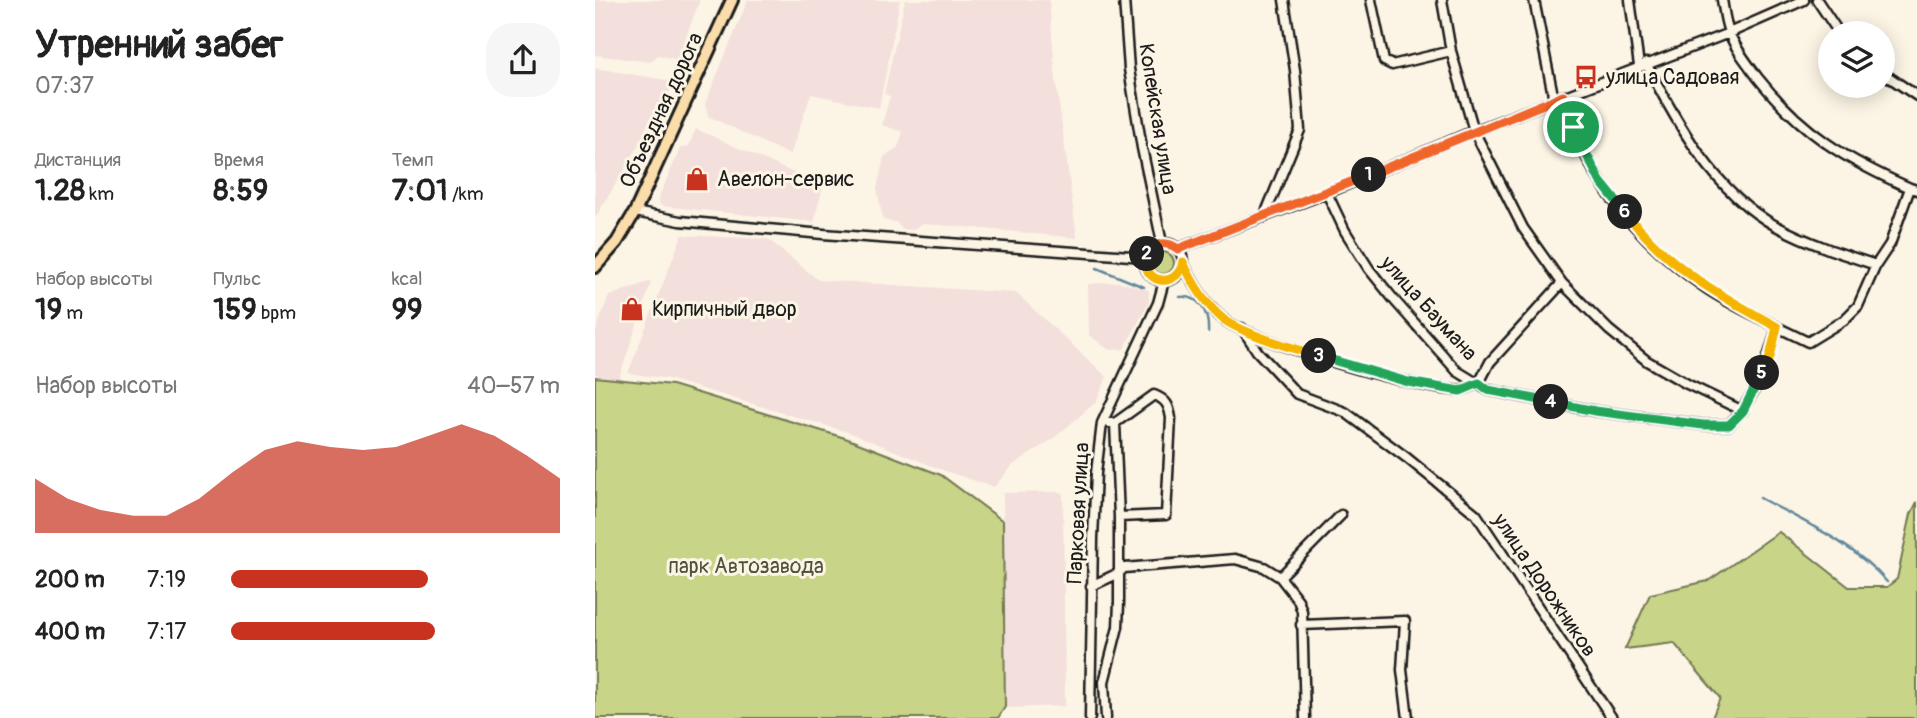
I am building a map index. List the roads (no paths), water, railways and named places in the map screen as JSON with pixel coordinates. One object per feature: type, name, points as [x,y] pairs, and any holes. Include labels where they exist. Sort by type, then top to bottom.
[{"type":"main road","name":"Объездная дорога","points":[[595,267],[617,242],[635,212],[732,0]]},
{"type":"street","name":"Копейская улица","points":[[1124,0],[1131,82],[1162,243]]},
{"type":"street","points":[[1264,217],[1300,130],[1295,70],[1284,0]]},
{"type":"street","points":[[1371,0],[1384,61],[1392,65],[1451,51]]},
{"type":"street","points":[[1442,0],[1451,51],[1474,131],[1523,228],[1562,283],[1609,330],[1647,361],[1743,411],[1770,357],[1777,327]]},
{"type":"street","points":[[1534,0],[1559,98],[1600,181],[1632,221],[1665,257],[1706,288],[1808,342],[1858,306],[1914,189],[1863,167],[1818,138],[1781,106],[1742,57],[1729,33],[1722,0]]},
{"type":"street","points":[[1630,0],[1643,64],[1688,140],[1714,174],[1746,204],[1773,224],[1812,244],[1876,265]]},
{"type":"street","points":[[1183,262],[1179,273],[1164,281],[1155,279],[1149,273],[1145,257],[1155,245],[1162,243],[1178,249],[1264,217],[1643,64],[1729,33],[1804,0]]},
{"type":"street","points":[[1817,0],[1831,21]]},
{"type":"street","points":[[1895,81],[1917,96]]},
{"type":"street","name":"улица Баумана","points":[[1327,193],[1345,230],[1369,269],[1395,302],[1457,371],[1488,390],[1595,411],[1703,425],[1729,425],[1743,411]]},
{"type":"street","points":[[635,212],[680,221],[823,234],[1145,257]]},
{"type":"street","points":[[1178,249],[1205,299],[1224,320],[1278,344],[1408,382],[1460,391],[1479,383],[1490,362],[1562,283]]},
{"type":"street","name":"Парковая улица","points":[[1090,718],[1095,473],[1102,423],[1158,303],[1164,281]]},
{"type":"street","name":"улица Дорожников","points":[[1242,328],[1257,351],[1297,394],[1345,412],[1476,514],[1612,718]]},
{"type":"street","points":[[1106,718],[1104,682],[1118,627],[1119,573],[1119,517],[1111,423],[1154,395],[1164,399],[1170,408],[1171,418],[1166,515],[1119,517]]},
{"type":"street","points":[[1280,578],[1341,515]]},
{"type":"street","points":[[1091,586],[1124,568],[1235,559],[1264,567],[1280,578],[1298,600],[1301,611],[1305,718]]},
{"type":"street","points":[[1301,625],[1405,621],[1402,670],[1408,718]]},
{"type":"street","points":[[1090,706],[1104,703]]},
{"type":"waterway","points":[[1097,268],[1144,287]]},
{"type":"waterway","points":[[1180,297],[1198,302],[1205,312],[1208,332]]},
{"type":"waterway","points":[[1760,498],[1843,545],[1874,568],[1887,582]]},
{"type":"place","name":"улица Садовая","points":[[1586,77]]},
{"type":"place","name":"Авелон-сервис","points":[[697,179]]},
{"type":"place","name":"Кирпичный двор","points":[[632,309]]},
{"type":"park label","name":"парк Автозавода","points":[[746,566]]}]
